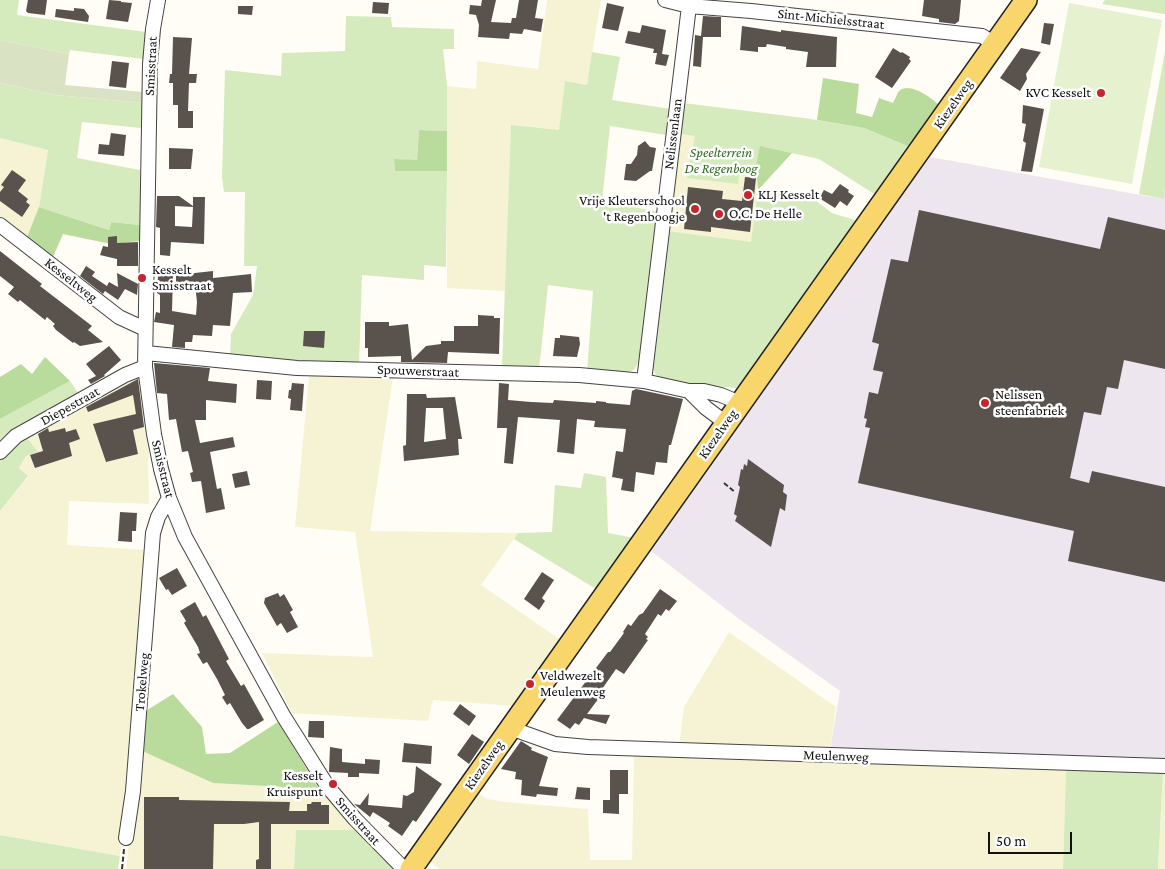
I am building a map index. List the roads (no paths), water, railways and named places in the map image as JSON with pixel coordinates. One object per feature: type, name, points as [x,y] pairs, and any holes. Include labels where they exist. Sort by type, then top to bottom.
[{"type":"main road","name":"Kiezelweg","points":[[411,869],[1026,0]]},
{"type":"street","name":"Smisstraat","points":[[158,0],[150,64],[145,360],[154,434],[169,498],[186,537],[284,717],[328,787],[355,819],[404,869]]},
{"type":"street","name":"Sint-Michielsstraat","points":[[665,0],[689,6],[754,5],[982,36],[995,44]]},
{"type":"street","name":"Nelissenlaan","points":[[644,381],[689,6]]},
{"type":"street","name":"Kesseltweg","points":[[0,225],[119,317],[145,329]]},
{"type":"street","name":"Spouwerstraat","points":[[145,360],[297,368],[578,375],[644,381],[689,391],[704,391],[740,403]]},
{"type":"street","name":"Diepestraat","points":[[0,452],[16,436],[125,375],[145,360]]},
{"type":"street","points":[[689,391],[706,408],[726,423]]},
{"type":"street","name":"Trokelweg","points":[[126,838],[133,792],[154,533],[158,517],[169,498]]},
{"type":"street","name":"Meulenweg","points":[[510,728],[556,744],[588,747],[1165,766]]},
{"type":"place","name":"KVC Kesselt","points":[[1101,93]]},
{"type":"place","name":"KLJ Kesselt","points":[[748,195]]},
{"type":"place","name":"Vrije Kleuterschool 't Regenboogje","points":[[695,209]]},
{"type":"place","name":"O.C. De Helle","points":[[719,214]]},
{"type":"place","name":"Kesselt Smisstraat","points":[[142,278]]},
{"type":"place","name":"Nelissen steenfabriek","points":[[985,403]]},
{"type":"place","name":"Veldwezelt Meulenweg","points":[[530,684]]},
{"type":"place","name":"Kesselt Kruispunt","points":[[333,784]]},
{"type":"park label","name":"Speelterrein De Regenboog","points":[[721,162]]}]
